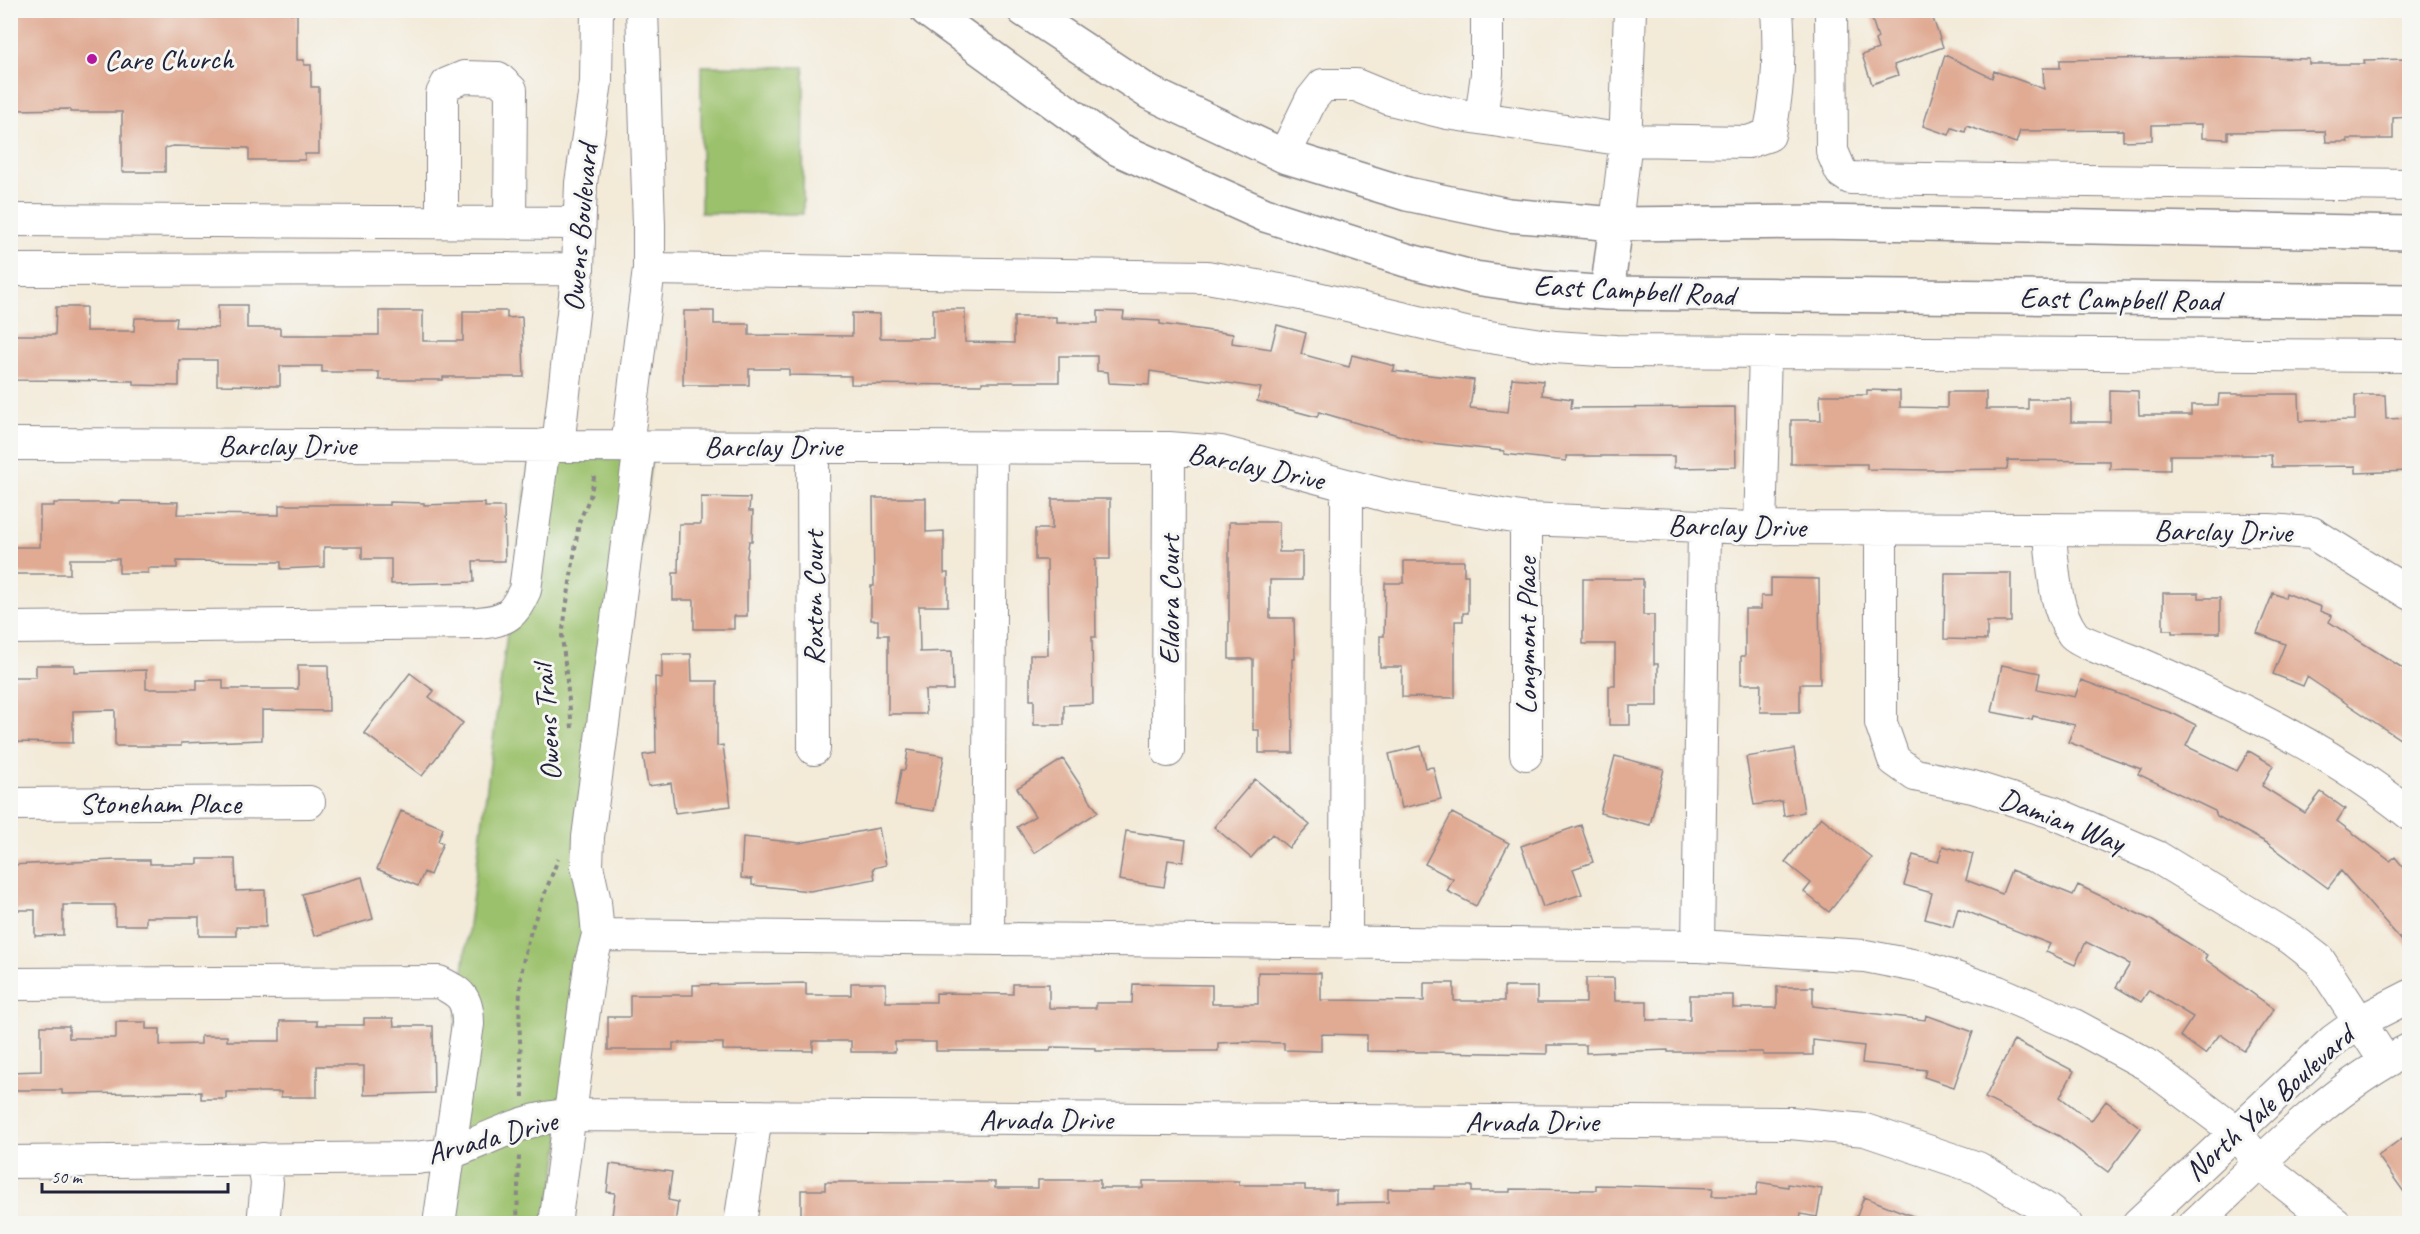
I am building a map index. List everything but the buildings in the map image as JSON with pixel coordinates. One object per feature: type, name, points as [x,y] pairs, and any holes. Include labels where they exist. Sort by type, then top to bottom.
[{"type":"main road","points":[[1024,10],[1150,93],[1284,156],[1407,194],[1508,215],[1616,224],[1819,222],[2409,233]]},
{"type":"main road","name":"East Campbell Road","points":[[929,11],[1118,148],[1265,215],[1406,260],[1475,278],[1544,288],[1607,293],[2409,302]]},
{"type":"main road","points":[[1607,293],[1616,224]]},
{"type":"street","name":"Owens Boulevard","points":[[10,628],[479,623],[498,621],[515,611],[525,590],[551,446],[578,269],[581,183],[596,82],[597,10]]},
{"type":"street","name":"Owens Boulevard","points":[[555,1224],[590,966],[598,935],[595,902],[587,866],[588,837],[621,446],[649,269],[642,10]]},
{"type":"street","points":[[1481,118],[1487,74],[1488,10]]},
{"type":"street","points":[[1616,224],[1625,140],[1630,10]]},
{"type":"street","points":[[1284,156],[1311,100],[1323,85],[1356,85],[1390,99],[1447,113],[1625,140],[1748,142],[1769,135],[1777,62],[1777,10]]},
{"type":"street","points":[[1831,10],[1832,151],[1841,172],[1850,178],[2409,184]]},
{"type":"street","points":[[442,222],[442,94],[447,84],[464,77],[498,78],[511,90],[510,223]]},
{"type":"street","points":[[10,220],[579,223]]},
{"type":"street","points":[[10,270],[578,269]]},
{"type":"street","points":[[649,269],[1207,277],[1296,293],[1470,334],[1555,347],[1615,351],[2409,356]]},
{"type":"street","points":[[1760,528],[1766,352]]},
{"type":"street","name":"Barclay Drive","points":[[10,444],[1169,448],[1221,452],[1388,496],[1526,519],[1760,528],[2049,528],[2269,530],[2313,533],[2409,594]]},
{"type":"street","name":"Roxton Court","points":[[813,446],[814,749]]},
{"type":"street","points":[[988,939],[991,447]]},
{"type":"street","name":"Eldora Court","points":[[1168,751],[1169,448]]},
{"type":"street","points":[[1346,943],[1347,486]]},
{"type":"street","name":"Longmont Place","points":[[1526,519],[1526,754]]},
{"type":"street","points":[[1698,945],[1704,526]]},
{"type":"street","name":"Damian Way","points":[[1881,528],[1881,723],[1894,760],[1915,775],[1973,787],[2052,812],[2157,857],[2292,939],[2319,960],[2359,1022],[2397,1055]]},
{"type":"street","points":[[2049,528],[2060,612],[2075,636],[2210,693],[2299,741],[2381,791],[2409,814]]},
{"type":"street","name":"Stoneham Place","points":[[10,804],[309,802]]},
{"type":"street","points":[[598,935],[1698,945],[1865,956],[1922,967],[1998,992],[2072,1024],[2146,1064],[2235,1131],[2260,1164],[2336,1224]]},
{"type":"street","points":[[10,984],[439,982],[460,992],[468,1009],[468,1024],[439,1224]]},
{"type":"street","name":"North Yale Boulevard","points":[[2138,1224],[2334,1040],[2359,1022],[2409,996]]},
{"type":"street","name":"North Yale Boulevard","points":[[2195,1224],[2312,1115],[2397,1055]]},
{"type":"street","name":"Arvada Drive","points":[[10,1162],[417,1158],[448,1154],[521,1123],[569,1115],[1790,1123],[1865,1130],[1978,1168],[2046,1209],[2066,1224]]},
{"type":"street","points":[[740,1224],[756,1117]]},
{"type":"street","points":[[262,1224],[267,1183],[264,1159]]},
{"type":"path","name":"Owens Trail","points":[[573,736],[562,636],[579,522],[594,481],[621,446]]},
{"type":"path","points":[[523,1101],[519,1004],[523,962],[531,931],[561,851]]},
{"type":"path","points":[[517,1224],[520,1144]]},
{"type":"green space","points":[[701,66],[804,67],[803,214],[701,213]]},
{"type":"green space","points":[[530,457],[651,459],[549,1223],[430,1224]]},
{"type":"place","name":"Care Church","points":[[92,59]]}]
